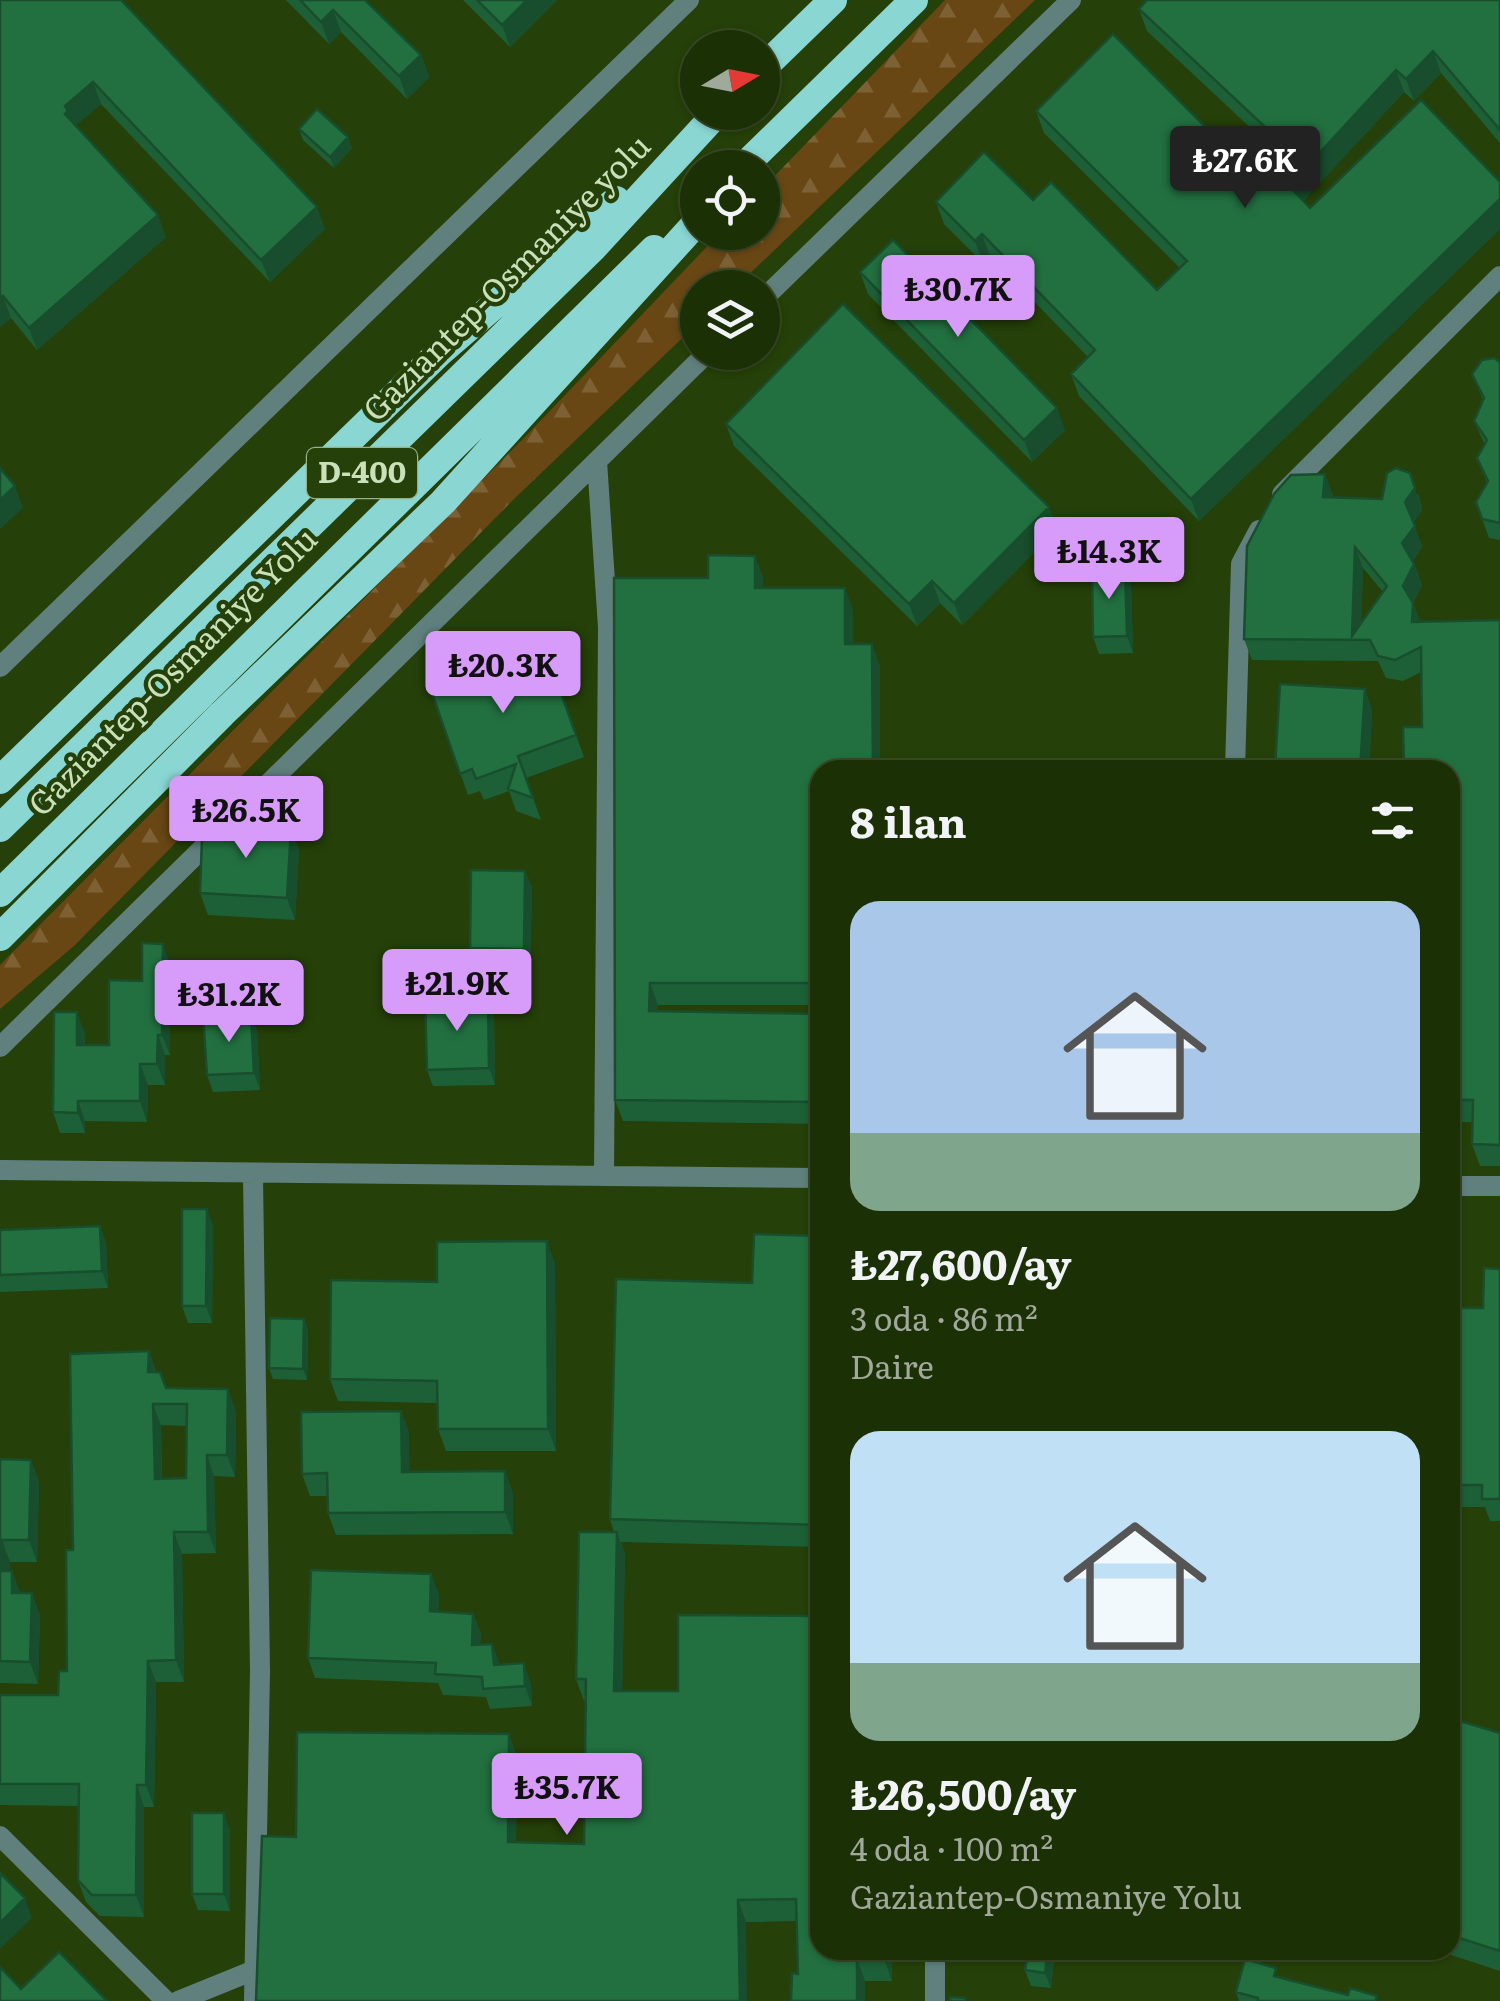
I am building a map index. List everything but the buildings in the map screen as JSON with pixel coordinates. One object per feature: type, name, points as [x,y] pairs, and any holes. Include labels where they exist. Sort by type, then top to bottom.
[{"type":"highway","points":[[780,51],[832,0]]},
{"type":"highway","points":[[760,150],[914,0]]},
{"type":"highway","points":[[0,780],[438,353],[699,130]]},
{"type":"highway","name":"Gaziantep-Osmaniye yolu","points":[[0,828],[593,248],[702,130]]},
{"type":"highway","name":"Gaziantep-Osmaniye Yolu","points":[[0,893],[596,303],[680,226]]},
{"type":"highway","points":[[0,937],[222,714],[444,502],[680,242]]},
{"type":"street","points":[[0,667],[689,0]]},
{"type":"street","points":[[780,283],[1071,0]]},
{"type":"street","points":[[1235,760],[1241,564],[1273,503],[1500,276]]},
{"type":"street","points":[[0,1048],[690,370]]},
{"type":"street","points":[[596,461],[608,646],[604,1174]]},
{"type":"street","points":[[0,1170],[253,1176],[604,1174],[810,1178]]},
{"type":"street","points":[[253,1176],[260,1672],[254,2001]]},
{"type":"street","points":[[1460,1186],[1500,1186]]},
{"type":"street","points":[[0,1836],[166,2001]]},
{"type":"street","points":[[935,1960],[935,2001]]},
{"type":"street","points":[[178,2001],[252,1970]]},
{"type":"green space","points":[[945,0],[1035,0],[780,245],[780,170]]},
{"type":"green space","points":[[704,250],[775,250],[754,270],[685,270]]},
{"type":"green space","points":[[680,275],[680,340],[515,498],[75,945],[0,1009],[0,965],[525,437]]}]
